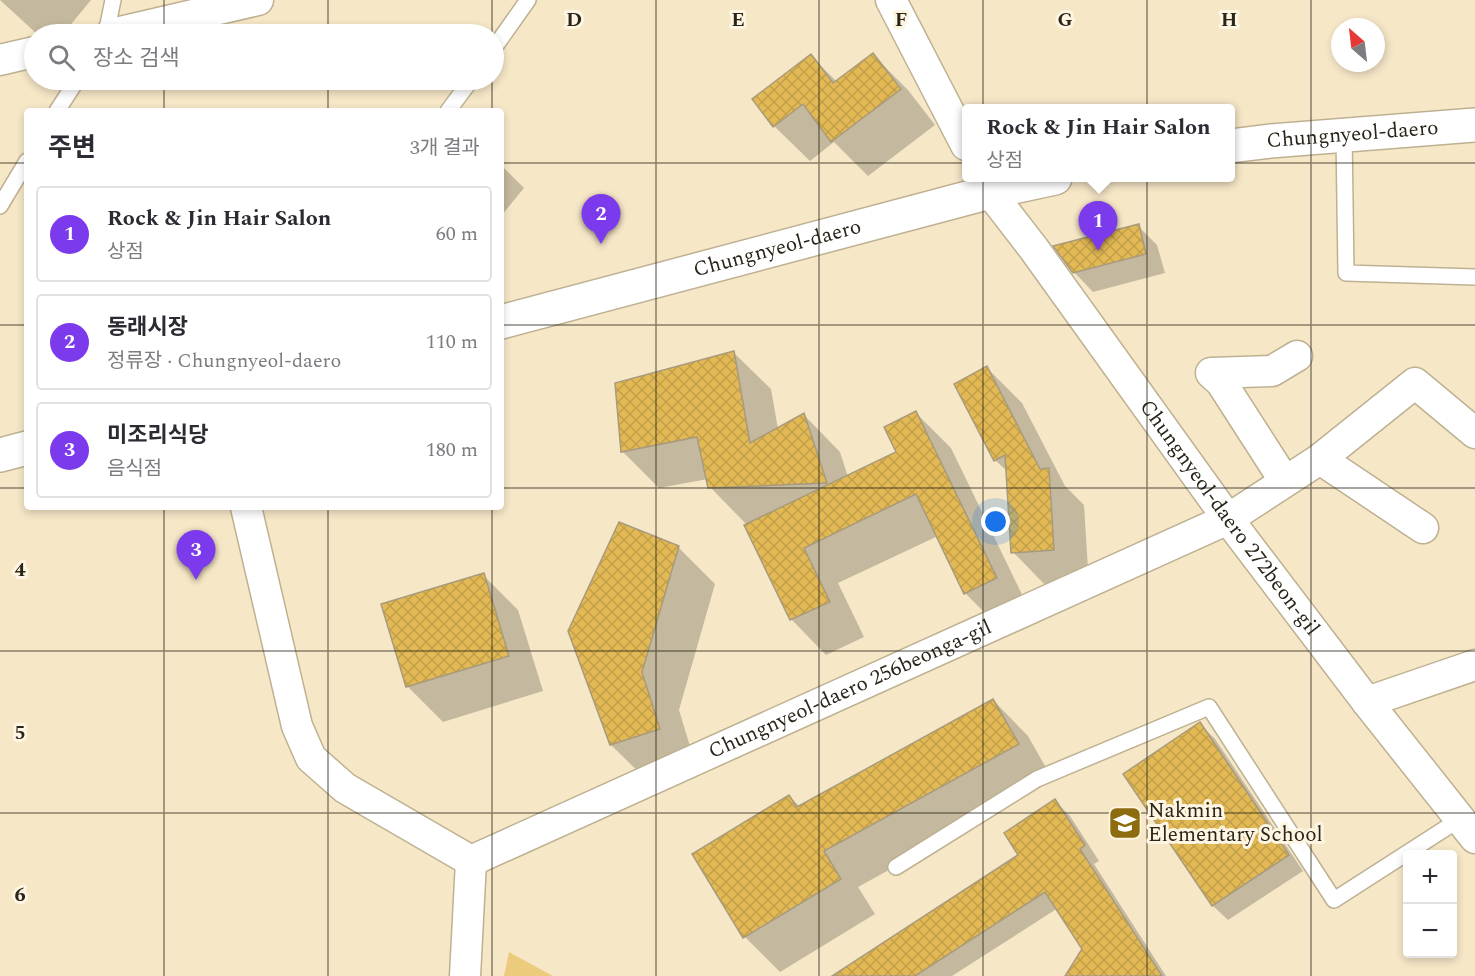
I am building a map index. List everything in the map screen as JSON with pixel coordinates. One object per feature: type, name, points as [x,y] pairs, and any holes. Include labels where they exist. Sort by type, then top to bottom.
[{"type":"main road","name":"Chungnyeol-daero","points":[[1235,146],[1475,125]]},
{"type":"main road","name":"Chungnyeol-daero","points":[[504,321],[986,185],[1012,182]]},
{"type":"main road","points":[[0,455],[24,449]]},
{"type":"street","points":[[154,24],[258,0]]},
{"type":"street","points":[[891,0],[962,138]]},
{"type":"street","points":[[0,60],[24,54]]},
{"type":"street","name":"Chungnyeol-daero 272beon-gil","points":[[986,185],[1228,519],[1367,702],[1467,828]]},
{"type":"street","points":[[1284,480],[1221,382],[1210,373],[1272,371],[1297,356]]},
{"type":"street","name":"Chungnyeol-daero 256beonga-gil","points":[[471,861],[1228,519],[1284,480],[1320,459],[1415,383],[1475,433]]},
{"type":"street","points":[[1320,459],[1423,528]]},
{"type":"street","points":[[247,510],[297,726],[311,758],[345,788],[471,861],[465,976]]},
{"type":"street","points":[[1367,702],[1475,665]]},
{"type":"lane","points":[[108,24],[113,0]]},
{"type":"lane","points":[[504,34],[528,0]]},
{"type":"lane","points":[[59,108],[71,90]]},
{"type":"lane","points":[[450,108],[464,90]]},
{"type":"lane","points":[[1344,135],[1346,273],[1475,277]]},
{"type":"lane","points":[[0,206],[24,166]]},
{"type":"lane","points":[[896,867],[1037,779],[1209,707],[1334,900],[1467,828]]},
{"type":"shaded area","points":[[509,952],[553,976],[504,976]]},
{"type":"building","points":[[873,53],[901,89],[831,142],[803,104],[773,127],[752,99],[811,54],[833,83]]},
{"type":"building","points":[[1139,224],[1146,254],[1073,273],[1053,246]]},
{"type":"building","points":[[734,351],[750,443],[804,413],[827,483],[708,488],[697,437],[621,452],[615,383]]},
{"type":"building","points":[[987,366],[1040,469],[1049,468],[1054,550],[1011,553],[1005,455],[994,461],[954,384]]},
{"type":"building","points":[[916,411],[997,578],[964,594],[916,494],[804,548],[830,602],[790,620],[744,525],[896,452],[884,427]]},
{"type":"building","points":[[619,522],[679,546],[642,672],[660,729],[610,745],[568,631]]},
{"type":"building","points":[[484,573],[509,656],[406,687],[381,604]]},
{"type":"building","points":[[993,699],[1019,744],[824,851],[841,879],[743,938],[692,854],[789,795],[797,807]]},
{"type":"building","points":[[1200,722],[1289,855],[1212,906],[1123,774]]},
{"type":"building","points":[[1055,799],[1085,845],[1080,849],[1162,976],[1065,976],[1082,949],[1045,892],[915,976],[832,976],[1018,855],[1004,833]]},
{"type":"place","name":"동래시장","points":[[601,244]]},
{"type":"place","name":"Rock & Jin Hair Salon","points":[[1098,251]]},
{"type":"place","name":"미조리식당","points":[[196,580]]},
{"type":"place","name":"Nakmin Elementary School","points":[[1125,823]]}]
